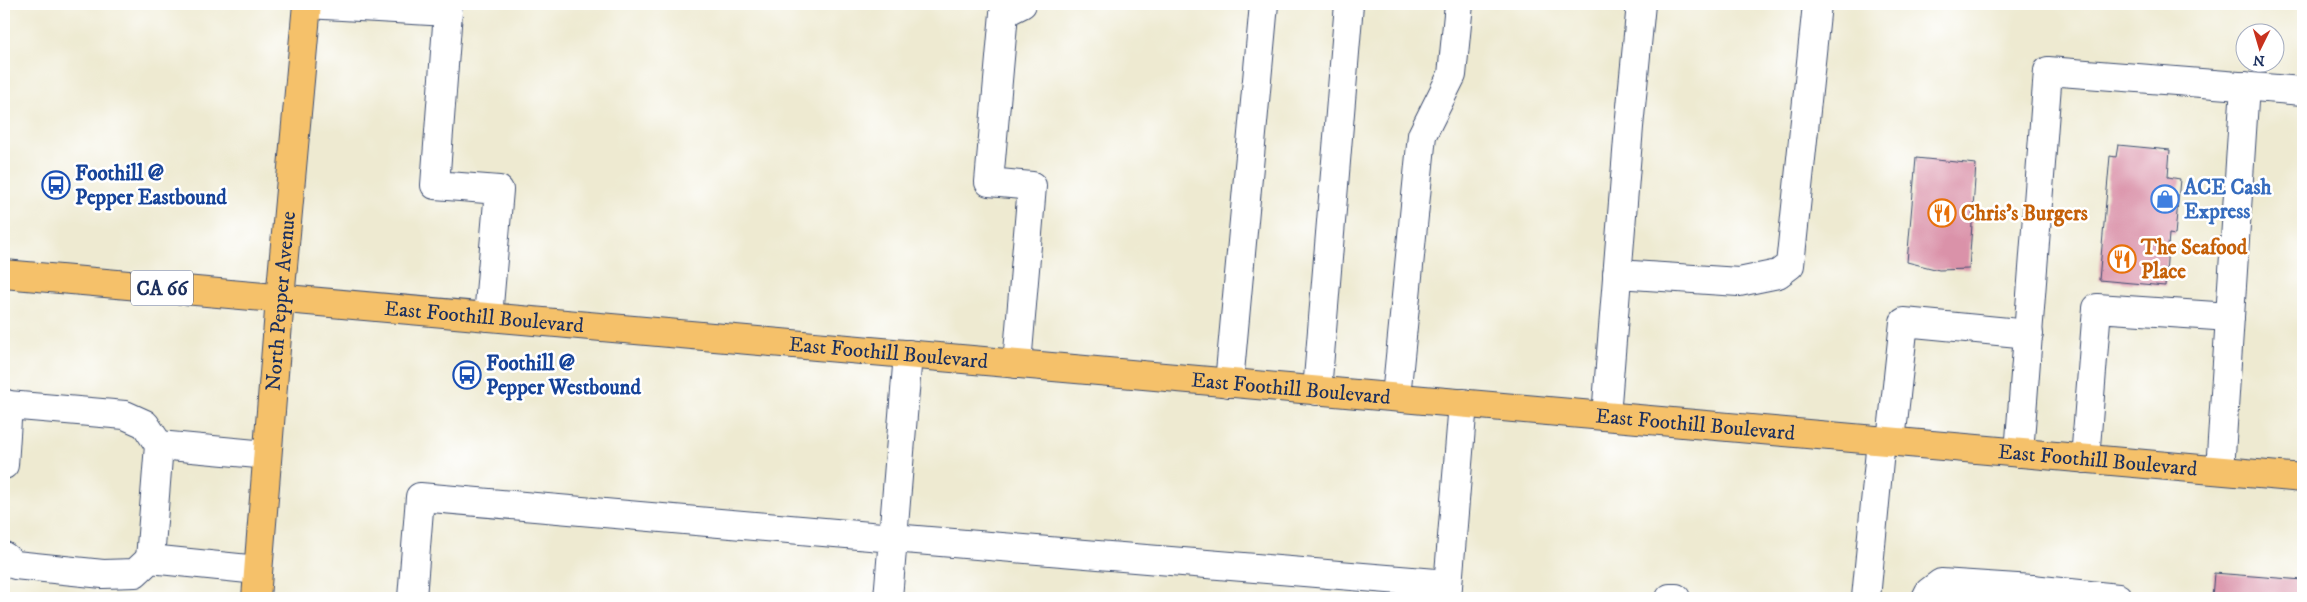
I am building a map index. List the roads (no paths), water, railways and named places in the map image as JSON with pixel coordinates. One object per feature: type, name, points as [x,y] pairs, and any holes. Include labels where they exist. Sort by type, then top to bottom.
[{"type":"main road","name":"North Pepper Avenue","points":[[256,598],[280,299],[307,4]]},
{"type":"main road","name":"CA 66","points":[[4,274],[280,299]]},
{"type":"main road","name":"East Foothill Boulevard","points":[[280,299],[2303,478]]},
{"type":"lane","points":[[307,4],[448,12],[435,185],[498,190],[488,317]]},
{"type":"lane","points":[[1017,364],[1032,186],[989,182],[1004,13],[1022,4]]},
{"type":"lane","points":[[1229,383],[1264,4]]},
{"type":"lane","points":[[1317,390],[1349,4]]},
{"type":"lane","points":[[1396,398],[1422,136],[1452,75],[1459,4]]},
{"type":"lane","points":[[1606,416],[1628,127],[1642,4]]},
{"type":"lane","points":[[1617,274],[1739,282],[1778,274],[1790,265],[1817,4]]},
{"type":"lane","points":[[2019,452],[2048,71],[2303,91]]},
{"type":"lane","points":[[2220,470],[2245,86]]},
{"type":"lane","points":[[2085,459],[2098,308],[2230,317]]},
{"type":"lane","points":[[1866,598],[1886,441],[1904,322],[2029,334]]},
{"type":"lane","points":[[888,598],[908,354]]},
{"type":"lane","points":[[412,598],[420,497],[893,538],[1448,591],[1463,403]]},
{"type":"lane","points":[[4,464],[6,404],[125,415],[145,424],[158,445],[150,559],[135,573],[102,574],[15,565],[4,556]]},
{"type":"lane","points":[[158,445],[267,455]]},
{"type":"lane","points":[[150,559],[258,570]]},
{"type":"lane","points":[[1926,598],[1941,583],[2031,594],[2118,598]]},
{"type":"lane","points":[[1670,598],[1676,598]]},
{"type":"place","name":"Foothill @ Pepper Eastbound","points":[[56,185]]},
{"type":"place","name":"ACE Cash Express","points":[[2165,199]]},
{"type":"place","name":"Chris's Burgers","points":[[1942,213]]},
{"type":"place","name":"The Seafood Place","points":[[2122,259]]},
{"type":"place","name":"Foothill @ Pepper Westbound","points":[[467,375]]}]
